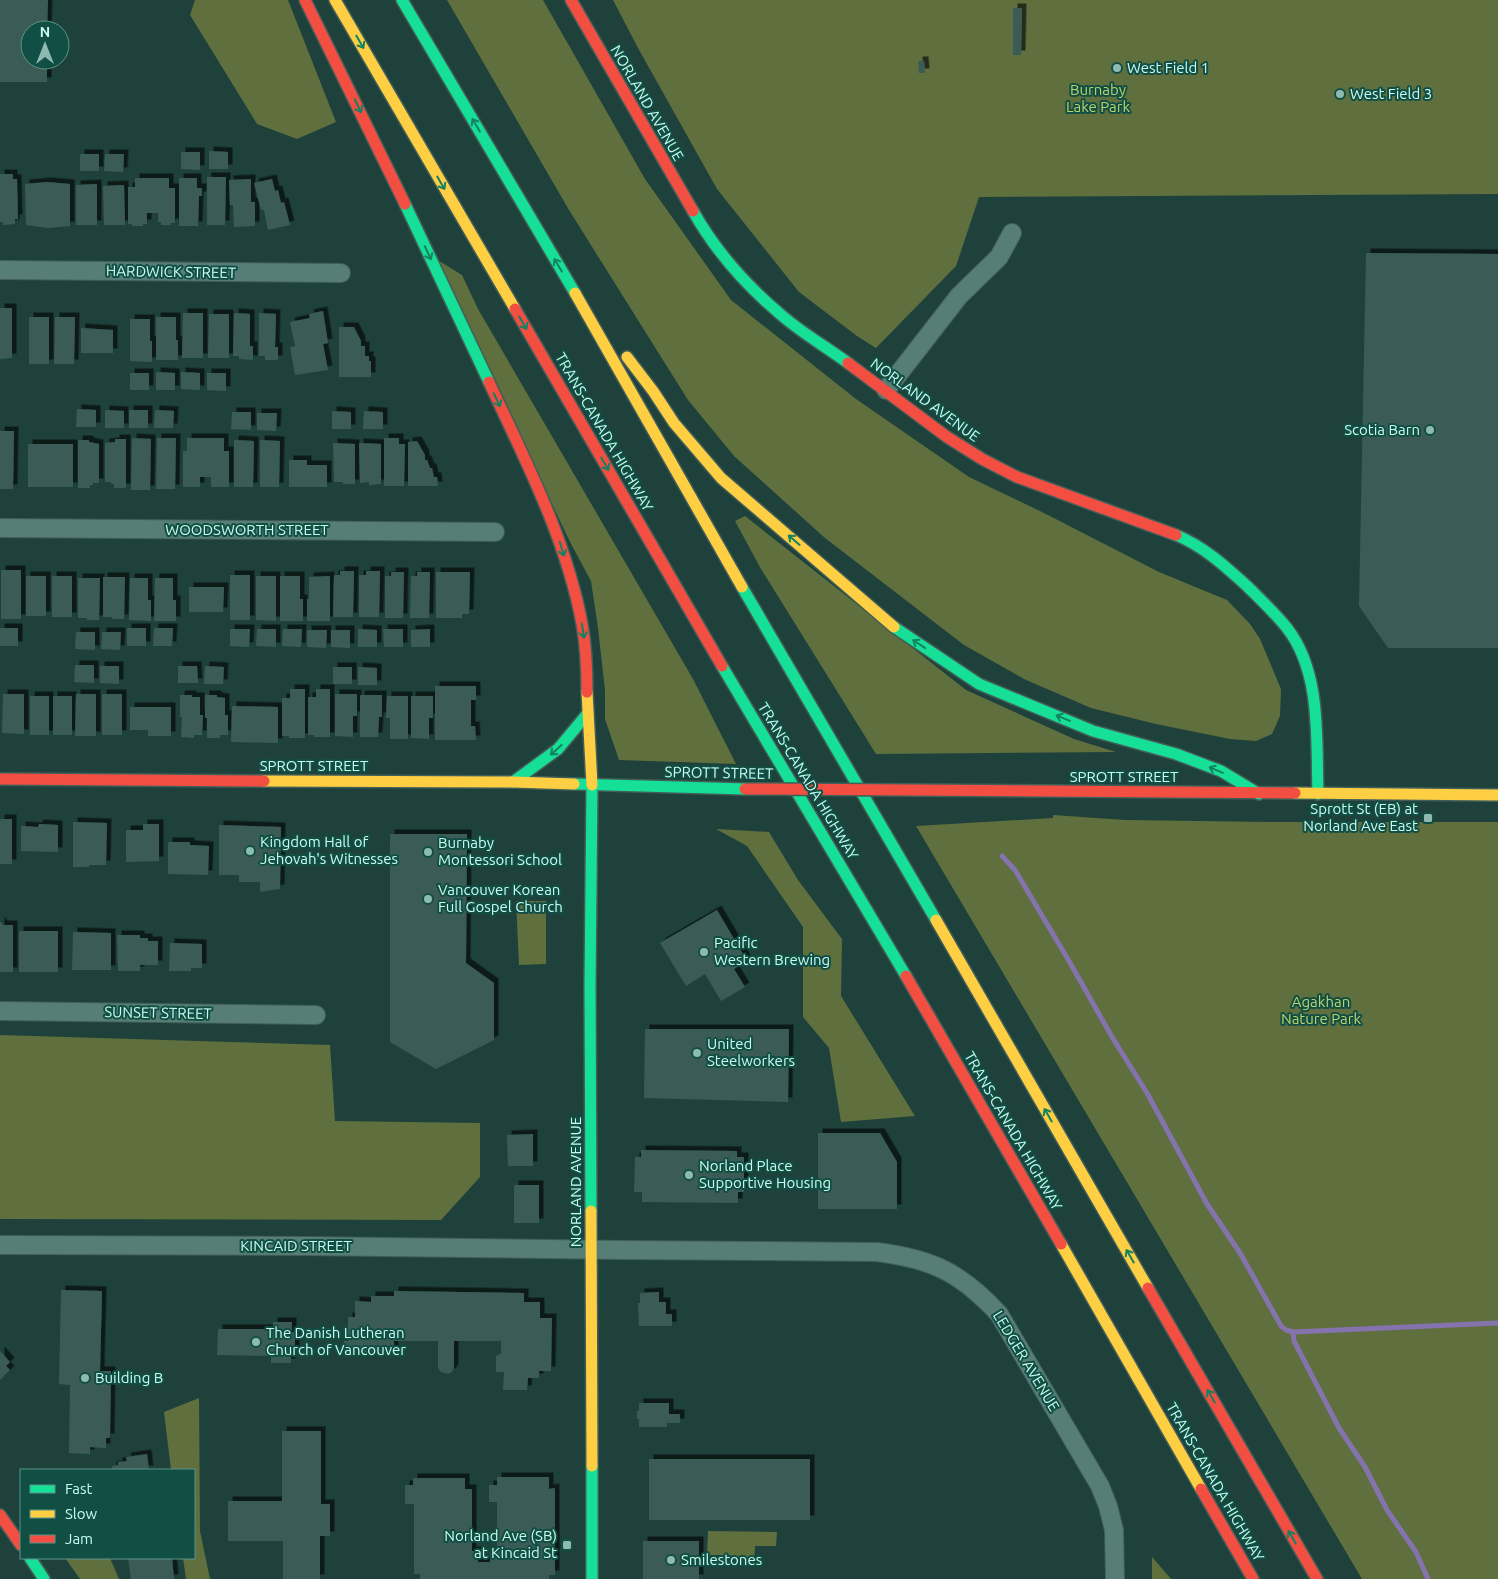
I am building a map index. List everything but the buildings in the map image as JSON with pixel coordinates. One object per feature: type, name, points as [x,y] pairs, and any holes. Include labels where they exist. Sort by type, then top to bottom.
[{"type":"main road","name":"NORLAND AVENUE","points":[[305,0],[379,149],[540,491],[559,537],[573,583],[582,625],[588,669],[588,713],[592,785],[592,1579]]},
{"type":"main road","name":"TRANS-CANADA HIGHWAY","points":[[335,0],[728,676],[914,990],[1253,1579]]},
{"type":"main road","points":[[402,0],[583,307],[667,457],[1317,1579]]},
{"type":"main road","name":"NORLAND AVENUE","points":[[571,0],[704,230],[752,288],[780,314],[886,390],[947,437],[982,459],[1017,477],[1155,526],[1179,536],[1202,549],[1245,584],[1287,628],[1298,646],[1310,677],[1315,713],[1318,794]]},
{"type":"main road","points":[[583,307],[629,360],[674,423],[721,478],[891,625],[979,684],[1093,731],[1176,754],[1221,771],[1259,794]]},
{"type":"main road","points":[[513,782],[558,749],[588,713]]},
{"type":"main road","name":"SPROTT STREET","points":[[0,779],[513,782],[744,790],[1498,795]]},
{"type":"main road","points":[[0,1515],[20,1544]]},
{"type":"main road","points":[[31,1559],[44,1579]]},
{"type":"street","points":[[886,390],[959,296],[999,257],[1012,233]]},
{"type":"street","name":"HARDWICK STREET","points":[[0,270],[342,273]]},
{"type":"street","name":"WOODSWORTH STREET","points":[[0,528],[495,532]]},
{"type":"street","name":"SUNSET STREET","points":[[0,1011],[316,1014]]},
{"type":"street","name":"KINCAID STREET","points":[[0,1245],[304,1246],[591,1250]]},
{"type":"street","name":"LEDGER AVENUE","points":[[591,1250],[877,1252],[904,1255],[927,1262],[948,1272],[984,1298],[1000,1314],[1100,1486],[1108,1506],[1114,1530],[1115,1579]]},
{"type":"green space","points":[[195,0],[288,0],[336,122],[297,139],[257,124],[190,15]]},
{"type":"green space","points":[[447,0],[543,0],[645,179],[731,300],[856,399],[969,477],[1159,572],[1227,600],[1250,624],[1260,639],[1281,689],[1280,716],[1272,734],[1256,741],[1230,739],[1156,724],[1091,708],[1024,679],[964,645],[825,538],[734,456],[688,400],[569,210]]},
{"type":"green space","name":"Burnaby Lake Park","points":[[613,0],[1498,0],[1498,194],[979,197],[956,266],[876,348],[799,292],[717,189]]},
{"type":"green space","points":[[436,259],[462,275],[478,309],[693,679],[736,764],[619,760],[605,719],[605,690],[591,581],[570,542]]},
{"type":"green space","points":[[745,516],[966,690],[1074,739],[1116,752],[876,754],[761,569],[735,521]]},
{"type":"green space","name":"Agakhan Nature Park","points":[[1053,815],[1125,820],[1498,822],[1498,1579],[1362,1579],[916,826],[1053,818]]},
{"type":"green space","points":[[716,829],[769,832],[798,880],[842,939],[841,996],[915,1116],[841,1122],[829,1048],[803,1017],[803,927],[747,846]]},
{"type":"green space","points":[[516,901],[546,901],[546,964],[519,965]]},
{"type":"green space","points":[[0,1035],[330,1045],[335,1121],[480,1123],[480,1177],[441,1220],[0,1219]]},
{"type":"green space","points":[[199,1398],[200,1531],[210,1579],[186,1579],[183,1559],[195,1559],[195,1469],[171,1469],[164,1412]]},
{"type":"green space","points":[[708,1531],[777,1532],[776,1546],[755,1546],[754,1560],[730,1559],[720,1555],[707,1555]]},
{"type":"green space","points":[[1152,1557],[1171,1579],[1152,1579]]},
{"type":"green space","points":[[66,1559],[110,1559],[119,1579],[80,1579]]},
{"type":"waterway","points":[[1002,856],[1015,870],[1112,1037],[1147,1093],[1207,1204],[1240,1253],[1281,1326],[1293,1332],[1498,1323]]},
{"type":"waterway","points":[[1293,1332],[1294,1341],[1339,1428],[1365,1467],[1387,1510],[1416,1552],[1428,1579]]},
{"type":"traffic: fast","points":[[402,0],[575,293]]},
{"type":"traffic: fast","points":[[405,204],[489,382]]},
{"type":"traffic: fast","points":[[693,211],[721,253],[755,291],[795,326],[848,363]]},
{"type":"traffic: fast","points":[[1176,535],[1205,551],[1247,586],[1282,622],[1298,646],[1312,686],[1315,708],[1318,794]]},
{"type":"traffic: fast","points":[[742,587],[936,920]]},
{"type":"traffic: fast","points":[[894,627],[979,684],[1093,731],[1176,754],[1221,771],[1259,794]]},
{"type":"traffic: fast","points":[[722,666],[906,976]]},
{"type":"traffic: fast","points":[[513,782],[558,749],[588,713]]},
{"type":"traffic: fast","points":[[574,784],[745,789]]},
{"type":"traffic: fast","points":[[591,1211],[590,986],[592,785]]},
{"type":"traffic: fast","points":[[592,1466],[592,1579]]},
{"type":"traffic: fast","points":[[31,1559],[44,1579]]},
{"type":"traffic: slow","points":[[335,0],[515,309]]},
{"type":"traffic: slow","points":[[575,293],[742,587]]},
{"type":"traffic: slow","points":[[627,357],[674,423],[721,478],[894,627]]},
{"type":"traffic: slow","points":[[587,692],[592,785]]},
{"type":"traffic: slow","points":[[264,781],[574,784]]},
{"type":"traffic: slow","points":[[1295,793],[1498,795]]},
{"type":"traffic: slow","points":[[936,920],[1148,1288]]},
{"type":"traffic: slow","points":[[591,1211],[592,1466]]},
{"type":"traffic: slow","points":[[1061,1244],[1201,1489]]},
{"type":"traffic: jam","points":[[305,0],[405,204]]},
{"type":"traffic: jam","points":[[571,0],[693,211]]},
{"type":"traffic: jam","points":[[515,309],[722,666]]},
{"type":"traffic: jam","points":[[848,363],[947,437],[982,459],[1017,477],[1176,535]]},
{"type":"traffic: jam","points":[[489,382],[543,500],[566,561],[582,624],[587,692]]},
{"type":"traffic: jam","points":[[0,779],[264,781]]},
{"type":"traffic: jam","points":[[745,789],[912,790]]},
{"type":"traffic: jam","points":[[912,790],[1295,793]]},
{"type":"traffic: jam","points":[[906,976],[1061,1244]]},
{"type":"traffic: jam","points":[[1148,1288],[1317,1579]]},
{"type":"traffic: jam","points":[[1201,1489],[1253,1579]]},
{"type":"traffic: jam","points":[[0,1515],[20,1544]]},
{"type":"place","name":"West Field 1","points":[[1117,68]]},
{"type":"place","name":"West Field 3","points":[[1340,94]]},
{"type":"place","name":"Scotia Barn","points":[[1430,430]]},
{"type":"place","name":"Sprott St (EB) at Norland Ave East","points":[[1428,818]]},
{"type":"place","name":"Kingdom Hall of Jehovah's Witnesses","points":[[250,851]]},
{"type":"place","name":"Burnaby Montessori School","points":[[428,852]]},
{"type":"place","name":"Vancouver Korean Full Gospel Church","points":[[428,899]]},
{"type":"place","name":"Pacific Western Brewing","points":[[704,952]]},
{"type":"place","name":"United Steelworkers","points":[[697,1053]]},
{"type":"place","name":"Norland Place Supportive Housing","points":[[689,1175]]},
{"type":"place","name":"The Danish Lutheran Church of Vancouver","points":[[256,1342]]},
{"type":"place","name":"Building B","points":[[85,1378]]},
{"type":"place","name":"Norland Ave (SB) at Kincaid St","points":[[567,1545]]},
{"type":"place","name":"Smilestones","points":[[671,1560]]}]
